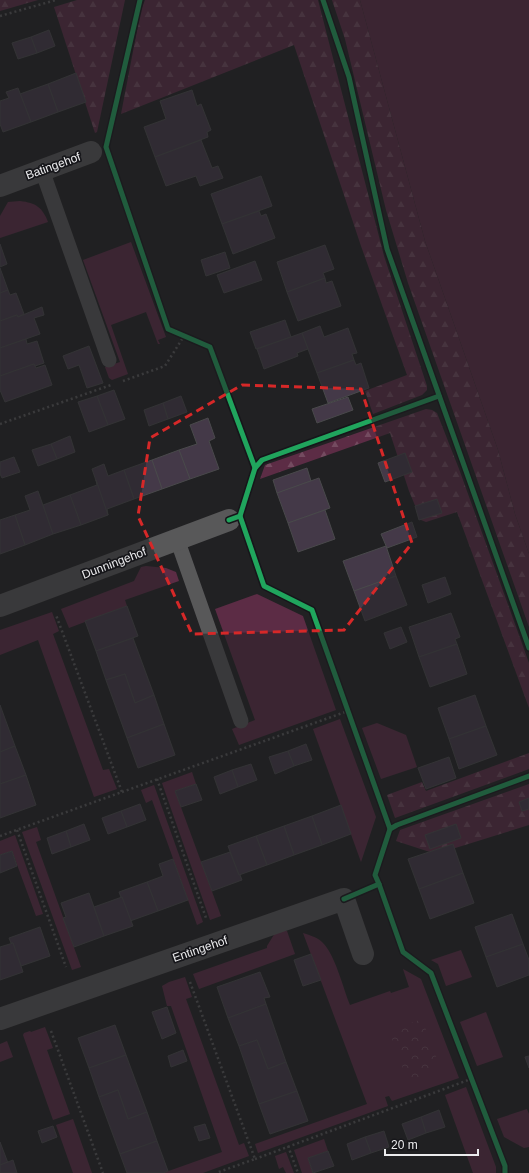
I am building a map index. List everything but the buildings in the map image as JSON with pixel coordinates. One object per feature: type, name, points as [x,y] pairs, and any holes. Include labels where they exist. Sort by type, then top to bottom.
[{"type":"street","name":"Batingehof","points":[[0,186],[91,152]]},
{"type":"street","name":"Dunningehof","points":[[0,606],[229,520]]},
{"type":"street","name":"Entingehof","points":[[0,1019],[344,899],[363,954]]},
{"type":"lane","points":[[42,170],[109,360]]},
{"type":"lane","points":[[178,539],[241,721]]},
{"type":"path","points":[[0,16],[56,0]]},
{"type":"path","points":[[120,382],[165,366],[181,334],[190,339]]},
{"type":"path","points":[[0,424],[112,384]]},
{"type":"path","points":[[47,589],[122,792]]},
{"type":"path","points":[[345,703],[350,718]]},
{"type":"path","points":[[0,836],[348,711]]},
{"type":"path","points":[[157,779],[214,944]]},
{"type":"path","points":[[17,830],[75,992]]},
{"type":"path","points":[[180,955],[255,1158]]},
{"type":"path","points":[[41,1004],[103,1173]]},
{"type":"path","points":[[468,1072],[474,1086]]},
{"type":"path","points":[[216,1173],[471,1079]]},
{"type":"path","points":[[288,1146],[298,1173]]},
{"type":"highlighted area","points":[[242,385],[361,389],[412,543],[344,630],[192,634],[138,516],[150,438]]},
{"type":"green space","points":[[0,0],[38,0],[0,11]]},
{"type":"green space","points":[[77,0],[125,0],[97,132],[95,133],[54,7]]},
{"type":"green space","points":[[145,0],[318,0],[384,256],[427,386],[427,390],[422,395],[373,414],[365,391],[407,375],[361,246],[294,45],[121,114],[141,10]]},
{"type":"green space","points":[[332,0],[360,0],[425,241],[498,450],[515,514],[529,554],[529,627],[408,283],[386,210],[345,39]]},
{"type":"green space","points":[[360,0],[529,0],[529,554],[515,514],[498,450],[425,241]]},
{"type":"green space","points":[[20,201],[30,203],[41,209],[48,222],[0,238],[0,216],[8,202]]},
{"type":"green space","points":[[131,242],[166,337],[158,340],[160,344],[158,344],[146,312],[111,325],[128,374],[112,380],[109,378],[105,367],[120,362],[83,260]]},
{"type":"green space","points":[[426,409],[437,413],[459,469],[529,663],[529,708],[457,512],[426,522],[421,520],[409,491],[390,433],[260,479],[265,465]]},
{"type":"green space","points":[[141,567],[166,568],[176,572],[179,581],[125,600],[127,606],[69,628],[61,609],[134,581]]},
{"type":"green space","points":[[257,594],[303,616],[336,710],[239,745],[232,729],[255,720],[215,609]]},
{"type":"green space","points":[[52,612],[59,631],[53,634],[103,770],[109,769],[117,789],[94,797],[38,640],[0,655],[0,630]]},
{"type":"green space","points":[[340,719],[376,817],[361,862],[313,729]]},
{"type":"green space","points":[[377,723],[406,735],[417,767],[381,779],[362,728]]},
{"type":"green space","points":[[529,753],[529,769],[395,818],[387,795],[422,782],[426,791]]},
{"type":"green space","points":[[192,772],[196,784],[175,791],[221,916],[210,920],[162,783]]},
{"type":"green space","points":[[529,784],[529,825],[436,854],[396,841],[400,830]]},
{"type":"green space","points":[[154,785],[203,922],[197,925],[152,800],[146,803],[141,790]]},
{"type":"green space","points":[[37,827],[41,840],[36,842],[81,967],[72,970],[22,832]]},
{"type":"green space","points":[[15,835],[43,914],[36,916],[12,851],[0,855],[0,841]]},
{"type":"green space","points":[[287,931],[295,954],[199,989],[193,974],[267,948],[275,933]]},
{"type":"green space","points":[[303,933],[313,936],[327,947],[335,963],[350,1005],[390,991],[391,993],[409,987],[403,969],[421,979],[459,1078],[392,1101],[389,1096],[385,1097],[388,1106],[258,1153],[255,1144],[367,1104]]},
{"type":"green space","points":[[461,950],[472,977],[446,986],[438,964],[431,960]]},
{"type":"green space","points":[[185,977],[192,997],[186,999],[239,1145],[244,1143],[249,1156],[203,1173],[163,1173],[222,1152],[171,1006],[167,1006],[162,986]]},
{"type":"green space","points":[[486,1012],[503,1057],[477,1066],[460,1022]]},
{"type":"green space","points":[[422,1019],[441,1070],[408,1082],[389,1031]]},
{"type":"green space","points":[[45,1027],[53,1048],[47,1050],[70,1114],[53,1120],[23,1035],[24,1033]]},
{"type":"green space","points":[[7,1041],[13,1057],[0,1062],[0,1044]]},
{"type":"green space","points":[[466,1087],[496,1167],[496,1173],[473,1173],[445,1095]]},
{"type":"green space","points":[[527,1109],[529,1114],[529,1147],[524,1148],[504,1137],[497,1119]]},
{"type":"green space","points":[[73,1119],[92,1173],[73,1173],[56,1125]]},
{"type":"green space","points":[[324,1139],[328,1151],[308,1158],[313,1173],[302,1173],[294,1150]]},
{"type":"green space","points":[[286,1152],[294,1173],[286,1173],[283,1167],[279,1169],[275,1156]]},
{"type":"cycle path","points":[[140,0],[106,147],[168,329],[210,347],[255,468]]},
{"type":"cycle path","points":[[323,0],[349,77],[387,249],[529,648]]},
{"type":"cycle path","points":[[229,520],[240,516],[255,468],[262,460],[439,396]]},
{"type":"cycle path","points":[[240,516],[264,586],[312,610],[390,829],[397,825],[529,776]]},
{"type":"cycle path","points":[[344,899],[379,884],[375,875],[390,829]]},
{"type":"cycle path","points":[[379,884],[403,952],[431,973],[505,1166],[505,1173]]}]
